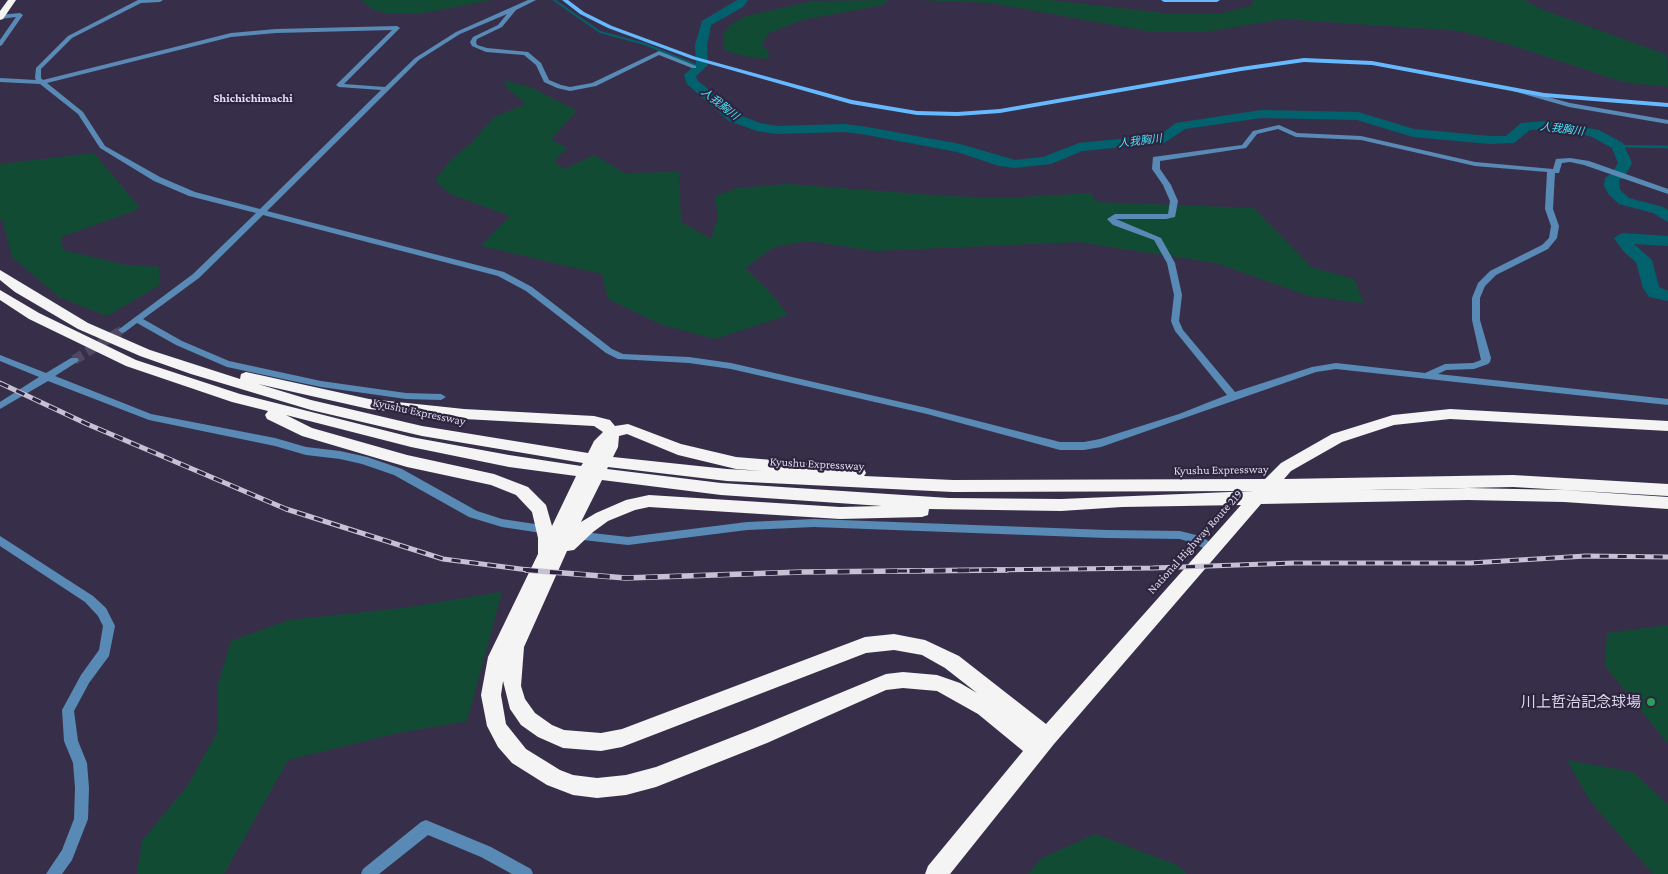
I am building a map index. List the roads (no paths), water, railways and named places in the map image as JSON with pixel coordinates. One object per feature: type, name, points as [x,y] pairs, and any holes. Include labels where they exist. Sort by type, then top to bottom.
[{"type":"highway","points":[[0,17],[12,0]]},
{"type":"highway","name":"Kyushu Expressway","points":[[0,274],[49,308],[83,326],[145,353],[196,371],[311,405],[422,431],[519,449],[621,464],[727,475],[953,486],[1209,493],[1512,481],[1668,490]]},
{"type":"highway","name":"Kyushu Expressway","points":[[0,294],[34,316],[131,363],[237,398],[411,442],[509,461],[721,489],[949,504],[1061,505],[1209,493]]},
{"type":"highway","points":[[145,353],[369,404],[464,414],[594,421],[605,424],[607,441],[585,486],[575,523],[552,557],[497,657],[491,695],[497,726],[504,740],[519,756],[536,768],[573,785],[597,788],[626,785],[656,777],[760,736],[869,688],[886,682],[903,680],[937,683],[953,689],[1042,744]]},
{"type":"highway","points":[[237,398],[307,432],[407,461],[508,484],[532,499],[540,509],[552,557]]},
{"type":"highway","name":"National Highway Route 219","points":[[936,874],[1042,744],[1207,553],[1286,467],[1337,438],[1393,420],[1450,414],[1668,426]]},
{"type":"highway","points":[[607,441],[628,429],[678,449],[736,463],[857,473],[953,486]]},
{"type":"highway","name":"Kyushu Expressway","points":[[1297,491],[1511,494],[1668,503]]},
{"type":"highway","points":[[552,557],[575,523],[649,501],[840,513],[951,511],[1061,505]]},
{"type":"highway","points":[[529,601],[515,647],[512,686],[517,703],[528,719],[545,732],[563,739],[601,742],[622,738],[859,647],[894,642],[925,648],[952,662],[1042,744]]},
{"type":"street","points":[[160,0],[142,1],[70,38],[38,70],[38,78],[81,113],[102,147],[142,171],[192,194],[501,274],[529,289],[608,351],[621,357],[689,360],[731,366],[917,409],[1060,446],[1084,446],[1102,443],[1314,369],[1336,366],[1668,402]]},
{"type":"street","points":[[122,330],[196,276],[260,211],[428,50],[458,33],[533,0]]},
{"type":"street","points":[[565,0],[582,13],[603,23],[694,58],[851,102],[917,113],[957,114],[1000,111],[1241,69],[1304,60],[1372,63],[1514,90],[1591,100],[1668,105]]},
{"type":"street","points":[[1164,0],[1217,0]]},
{"type":"street","points":[[514,8],[500,26],[475,38],[474,46],[486,50],[526,53],[539,64],[546,81],[559,87],[570,89],[594,85],[659,53],[694,67]]},
{"type":"street","points":[[0,17],[20,15],[0,44]]},
{"type":"street","points":[[0,80],[42,82],[231,35],[276,31],[396,28],[339,85],[387,89]]},
{"type":"street","points":[[1514,90],[1569,104],[1668,122]]},
{"type":"street","points":[[1233,396],[1179,331],[1175,321],[1178,295],[1171,263],[1158,238],[1116,223],[1111,219],[1115,216],[1166,217],[1172,215],[1174,201],[1167,185],[1156,169],[1156,159],[1244,147],[1255,132],[1275,127],[1304,137],[1361,138],[1475,164],[1557,171],[1559,161],[1570,160],[1586,163],[1668,192]]},
{"type":"street","points":[[1428,375],[1445,367],[1474,366],[1485,362],[1486,358],[1476,320],[1476,298],[1481,284],[1493,273],[1545,247],[1553,238],[1555,226],[1549,209],[1550,171]]},
{"type":"street","points":[[138,320],[179,343],[228,364],[321,384],[406,396],[441,397]]},
{"type":"street","points":[[0,358],[149,417],[275,442],[306,451],[363,460],[398,472],[474,514],[502,523],[584,536],[628,540],[747,526],[814,523],[1180,535],[1196,539],[1207,553]]},
{"type":"street","points":[[0,406],[74,360]]},
{"type":"street","points":[[0,540],[89,599],[102,612],[109,626],[105,652],[85,679],[68,710],[71,741],[80,763],[82,788],[81,819],[67,855],[53,874]]},
{"type":"street","points":[[368,874],[426,827],[486,852],[526,874]]},
{"type":"waterway","points":[[554,0],[600,32],[645,44],[700,67]]},
{"type":"waterway","name":"人我胸川","points":[[743,0],[739,5],[706,23],[701,45],[702,65],[690,75],[691,81],[734,118],[757,127],[777,130],[845,128],[867,131],[960,148],[1004,163],[1015,164],[1046,161],[1079,147],[1164,139],[1181,126],[1261,114],[1358,116],[1413,133],[1490,140],[1509,140],[1526,126],[1545,125],[1594,133],[1618,146],[1625,163],[1619,170],[1619,175],[1612,178],[1611,186],[1614,192],[1624,201],[1658,210],[1668,217]]},
{"type":"waterway","points":[[1649,147],[1618,146],[1668,147]]},
{"type":"waterway","name":"人我胸川","points":[[1668,241],[1622,238],[1630,249],[1644,260],[1651,288],[1655,293],[1668,296]]},
{"type":"tunnel","points":[[117,333],[122,330]]},
{"type":"tunnel","points":[[74,360],[119,332]]},
{"type":"railway","points":[[0,383],[87,424],[286,509],[443,559],[532,570]]},
{"type":"railway","points":[[898,571],[1153,568],[1294,563],[1470,563],[1586,556],[1668,557]]},
{"type":"railway","points":[[526,570],[532,570]]},
{"type":"railway","points":[[532,570],[626,578],[802,572],[1007,570]]},
{"type":"railway","points":[[532,570],[536,571]]},
{"type":"place","name":"川上哲治記念球場","points":[[1651,702]]},
{"type":"district","name":"Shichichimachi","points":[[253,98]]}]
